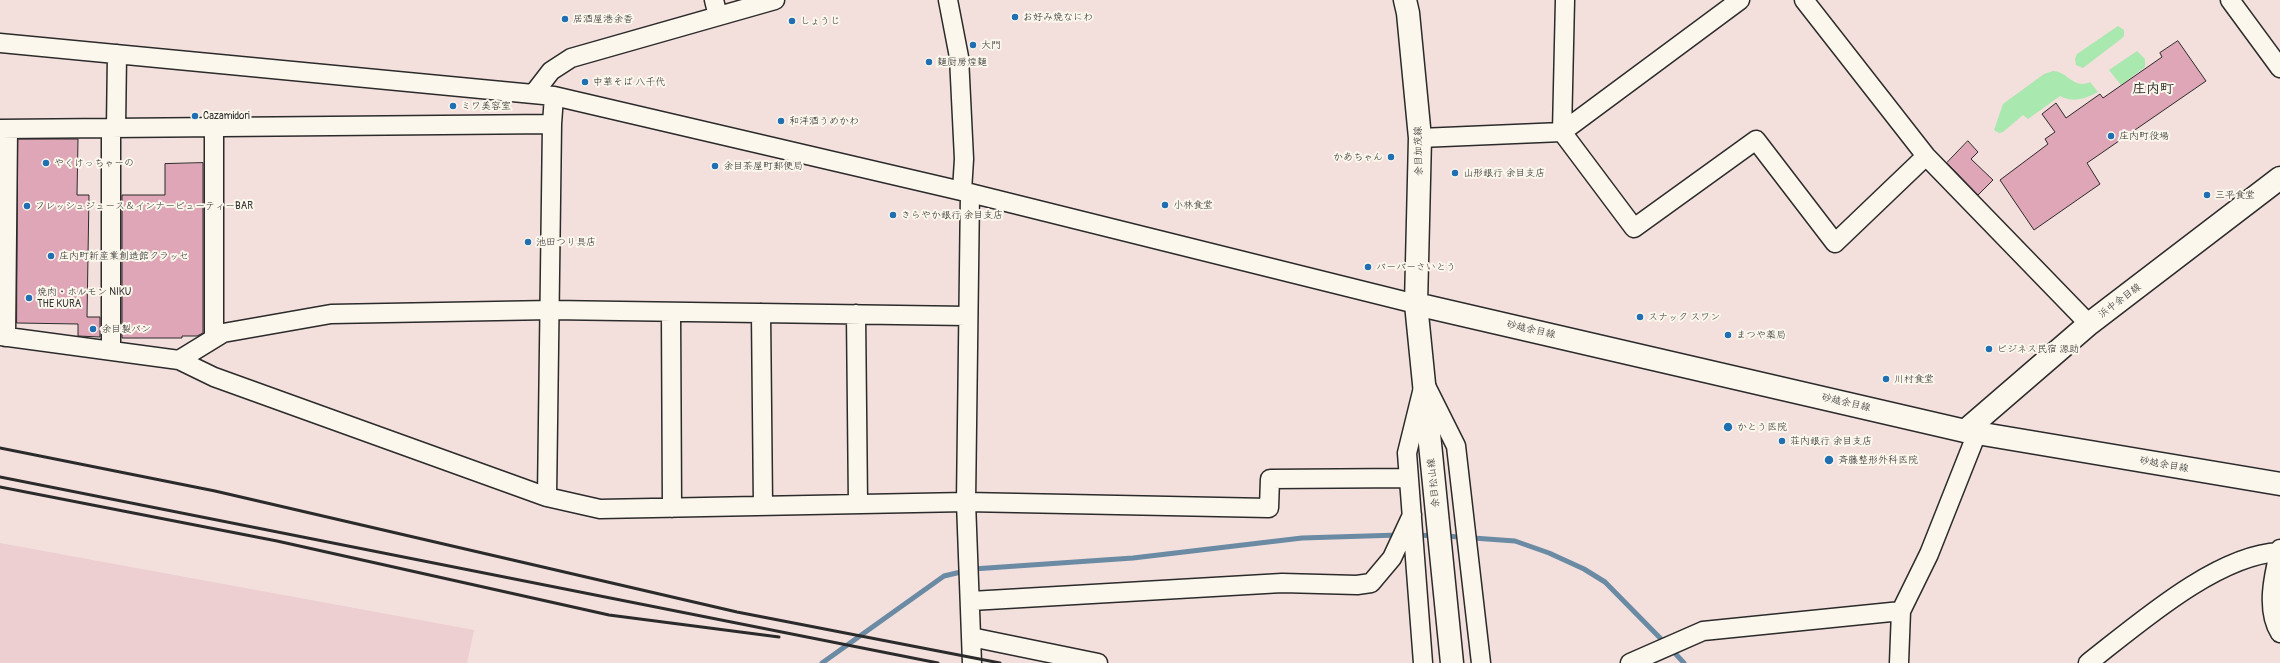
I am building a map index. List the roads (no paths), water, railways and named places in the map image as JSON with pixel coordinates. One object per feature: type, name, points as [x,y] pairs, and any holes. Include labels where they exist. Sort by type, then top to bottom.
[{"type":"main road","name":"余目加茂線","points":[[1405,0],[1408,13],[1420,138],[1416,304]]},
{"type":"main road","name":"浜中余目線","points":[[1971,432],[2089,324],[2280,178]]},
{"type":"main road","name":"余目松山線","points":[[1416,304],[1452,663]]},
{"type":"main road","name":"砂越余目線","points":[[1416,304],[1971,432],[2280,484]]},
{"type":"street","points":[[534,94],[551,71],[572,58],[716,8],[775,0]]},
{"type":"street","points":[[948,0],[959,57],[966,192],[968,316],[966,502],[971,601],[972,663]]},
{"type":"street","points":[[1564,0],[1562,132],[1634,228],[1756,140],[1835,243],[1926,156]]},
{"type":"street","points":[[1420,138],[1562,132],[1740,0]]},
{"type":"street","points":[[1804,0],[1926,156],[2089,324]]},
{"type":"street","points":[[2230,0],[2280,68]]},
{"type":"street","points":[[0,43],[554,96],[966,192],[1416,304]]},
{"type":"street","points":[[111,350],[114,128],[117,54]]},
{"type":"street","points":[[547,497],[551,310],[552,124],[554,96]]},
{"type":"street","points":[[552,124],[4,130],[3,336],[179,360],[214,377],[547,497],[600,509],[966,502],[1269,508],[1270,479],[1409,478]]},
{"type":"street","points":[[214,127],[214,338]]},
{"type":"street","points":[[179,360],[223,332],[331,314],[551,310],[968,316]]},
{"type":"street","points":[[670,312],[672,508]]},
{"type":"street","points":[[761,313],[763,506]]},
{"type":"street","points":[[856,314],[858,504]]},
{"type":"street","points":[[1423,663],[1407,453],[1424,383]]},
{"type":"street","points":[[1424,383],[1456,446],[1481,663]]},
{"type":"street","points":[[1899,663],[1901,610],[1929,554],[1971,432]]},
{"type":"street","points":[[971,601],[1282,583],[1357,585],[1371,583],[1392,558],[1412,515]]},
{"type":"street","points":[[2088,663],[2137,623],[2206,578],[2253,555],[2280,550],[2272,588],[2274,609],[2280,633]]},
{"type":"street","points":[[1630,663],[1703,631],[1901,610]]},
{"type":"street","points":[[971,637],[1098,663]]},
{"type":"waterway","points":[[973,569],[1133,558],[1302,538],[1399,535]]},
{"type":"waterway","points":[[1417,535],[1435,536]]},
{"type":"waterway","points":[[1445,536],[1515,541],[1549,553],[1584,569],[1605,582],[1666,644]]},
{"type":"waterway","points":[[822,663],[944,576],[965,571]]},
{"type":"waterway","points":[[1671,649],[1684,663]]},
{"type":"railway","points":[[0,448],[215,491],[737,612],[1000,663]]},
{"type":"railway","points":[[0,477],[938,663]]},
{"type":"railway","points":[[0,487],[277,541],[609,615],[779,637]]},
{"type":"place","name":"お好み焼なにわ","points":[[1015,17]]},
{"type":"place","name":"居酒屋港余香","points":[[565,19]]},
{"type":"place","name":"しょうじ","points":[[792,21]]},
{"type":"place","name":"大門","points":[[973,45]]},
{"type":"place","name":"麺厨房煌麺","points":[[929,62]]},
{"type":"place","name":"中華そば 八千代","points":[[585,82]]},
{"type":"place","name":"ミワ美容室","points":[[453,106]]},
{"type":"place","name":"Cazamidori","points":[[195,116]]},
{"type":"place","name":"和洋酒うめかわ","points":[[781,121]]},
{"type":"place","name":"庄内町役場","points":[[2111,136]]},
{"type":"place","name":"かあちゃん","points":[[1391,157]]},
{"type":"place","name":"やくけっちゃーの","points":[[46,163]]},
{"type":"place","name":"余目茶屋町郵便局","points":[[715,166]]},
{"type":"place","name":"山形銀行 余目支店","points":[[1455,173]]},
{"type":"place","name":"三平食堂","points":[[2207,195]]},
{"type":"place","name":"小林食堂","points":[[1165,205]]},
{"type":"place","name":"フレッシュジュース＆インナービューティーBAR","points":[[27,206]]},
{"type":"place","name":"きらやか銀行 余目支店","points":[[893,215]]},
{"type":"place","name":"池田つり具店","points":[[528,242]]},
{"type":"place","name":"庄内町新産業創造館クラッセ","points":[[51,256]]},
{"type":"place","name":"バーバーさいとう","points":[[1368,267]]},
{"type":"place","name":"焼肉・ホルモン NIKU THE KURA","points":[[29,298]]},
{"type":"place","name":"スナック スワン","points":[[1640,317]]},
{"type":"place","name":"余目製パン","points":[[93,329]]},
{"type":"place","name":"まつや薬局","points":[[1728,335]]},
{"type":"place","name":"ビジネス民宿 源助","points":[[1989,349]]},
{"type":"place","name":"川村食堂","points":[[1886,379]]},
{"type":"place","name":"かとう医院","points":[[1728,427]]},
{"type":"place","name":"荘内銀行 余目支店","points":[[1782,441]]},
{"type":"place","name":"斉藤整形外科医院","points":[[1829,460]]},
{"type":"district","name":"庄内町","points":[[2153,89]]}]
